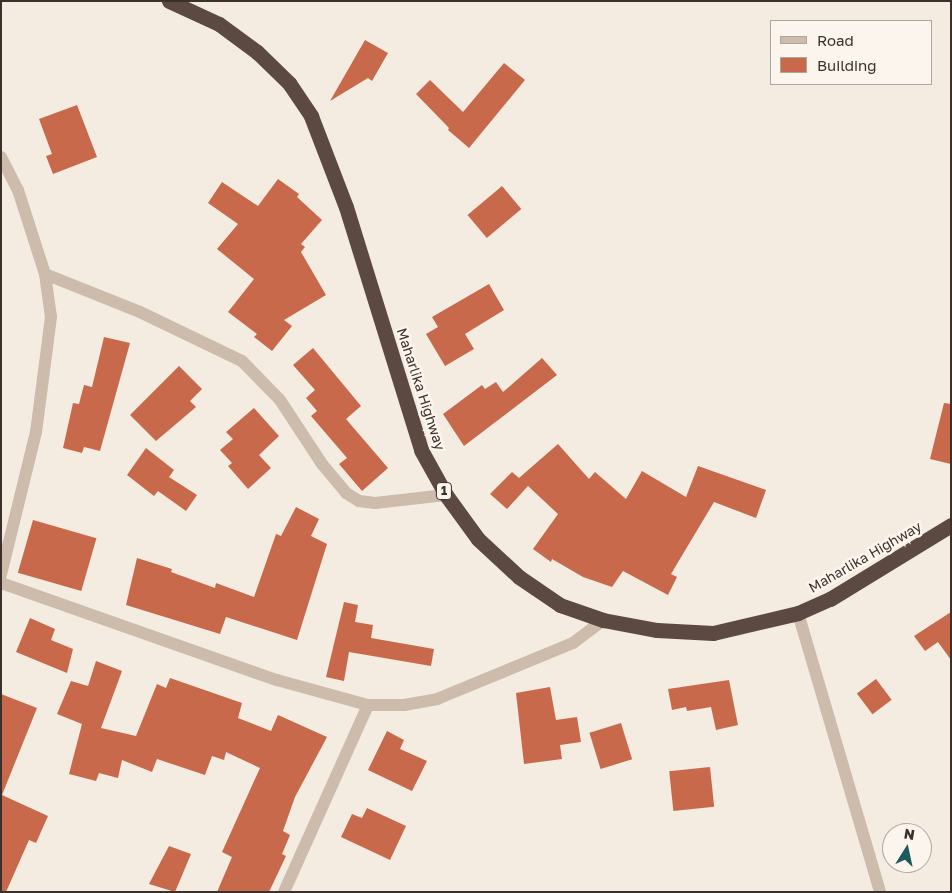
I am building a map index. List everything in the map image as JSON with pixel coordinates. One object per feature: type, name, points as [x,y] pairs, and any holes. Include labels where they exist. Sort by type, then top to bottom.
[{"type":"highway","name":"Maharlika Highway","points":[[170,1],[219,24],[257,52],[289,83],[310,116],[325,145],[421,450],[446,496],[478,539],[519,577],[560,605],[603,620],[657,630],[712,633],[798,613],[830,598],[951,525]]},
{"type":"street","points":[[1,158],[18,190],[45,274],[50,317],[37,424],[1,575]]},
{"type":"street","points":[[45,274],[157,320],[242,361],[280,400],[322,464],[346,493],[359,501],[375,503],[446,496]]},
{"type":"street","points":[[1,583],[277,680],[368,705],[404,705],[436,699],[573,643],[603,620]]},
{"type":"street","points":[[798,613],[880,892]]},
{"type":"street","points":[[284,892],[368,705]]},
{"type":"building","points":[[365,40],[388,53],[372,81],[368,78],[330,101]]},
{"type":"building","points":[[504,63],[525,80],[469,148],[448,130],[449,128],[416,94],[430,80],[463,112]]},
{"type":"building","points":[[77,105],[97,157],[53,174],[46,156],[52,154],[39,119]]},
{"type":"building","points":[[278,179],[299,194],[297,197],[322,220],[301,244],[305,247],[301,252],[326,295],[284,320],[292,326],[272,351],[254,337],[257,334],[228,312],[254,279],[217,249],[238,224],[208,203],[222,182],[258,206]]},
{"type":"building","points":[[502,186],[521,209],[487,238],[468,215]]},
{"type":"building","points":[[489,284],[504,310],[465,334],[474,349],[445,366],[426,334],[438,327],[432,317]]},
{"type":"building","points":[[104,337],[130,343],[100,451],[84,447],[82,453],[63,448],[73,403],[79,404],[84,385],[92,387]]},
{"type":"building","points":[[313,348],[361,406],[346,419],[388,468],[362,491],[339,464],[347,458],[311,416],[317,411],[306,398],[315,390],[293,365]]},
{"type":"building","points":[[542,358],[557,375],[464,446],[443,414],[482,385],[485,389],[496,382],[503,392]]},
{"type":"building","points":[[179,366],[202,389],[190,401],[196,407],[156,441],[130,415]]},
{"type":"building","points":[[944,403],[951,404],[951,464],[930,459]]},
{"type":"building","points":[[254,408],[279,436],[259,455],[271,468],[248,489],[228,466],[232,463],[220,450],[233,439],[226,432]]},
{"type":"building","points":[[558,444],[589,479],[595,472],[626,499],[642,471],[686,497],[698,466],[766,490],[756,518],[714,502],[671,574],[677,577],[668,595],[623,571],[612,587],[583,577],[552,559],[551,562],[533,549],[558,514],[528,486],[507,509],[490,494],[512,472],[519,478]]},
{"type":"building","points":[[146,448],[174,470],[169,477],[197,495],[186,511],[158,491],[154,496],[127,475]]},
{"type":"building","points":[[296,507],[319,519],[311,536],[327,544],[297,640],[226,617],[220,634],[126,605],[137,558],[172,569],[171,572],[215,588],[216,583],[254,597],[276,534],[281,536]]},
{"type":"building","points":[[33,520],[96,538],[81,591],[18,573]]},
{"type":"building","points":[[344,602],[358,605],[355,622],[373,625],[371,638],[434,649],[431,666],[349,652],[344,681],[326,677]]},
{"type":"building","points":[[951,612],[951,660],[938,642],[925,651],[914,636]]},
{"type":"building","points":[[30,618],[55,629],[51,640],[73,649],[67,673],[16,652]]},
{"type":"building","points":[[96,661],[122,671],[101,728],[136,736],[157,684],[166,688],[170,678],[242,703],[238,718],[271,731],[278,715],[327,737],[295,797],[283,831],[290,835],[282,854],[286,856],[269,892],[217,892],[232,857],[222,852],[260,768],[226,752],[224,760],[212,756],[205,775],[157,759],[152,772],[122,760],[118,778],[99,773],[96,781],[69,774],[82,724],[57,714],[71,681],[88,686]]},
{"type":"building","points":[[876,679],[892,700],[872,714],[857,693]]},
{"type":"building","points":[[729,680],[738,725],[716,730],[711,707],[687,711],[686,707],[672,710],[668,689]]},
{"type":"building","points":[[550,687],[556,720],[577,717],[581,742],[560,745],[562,759],[524,764],[516,693]]},
{"type":"building","points":[[1,694],[37,708],[2,795],[48,816],[36,843],[29,840],[6,892],[1,892]]},
{"type":"building","points":[[621,723],[632,759],[601,769],[589,733]]},
{"type":"building","points":[[387,731],[404,740],[400,749],[427,761],[412,791],[368,770]]},
{"type":"building","points":[[710,767],[714,807],[673,811],[669,771]]},
{"type":"building","points":[[367,808],[406,826],[390,860],[341,837],[352,814],[362,818]]},
{"type":"building","points":[[169,846],[191,854],[175,892],[149,884]]}]
